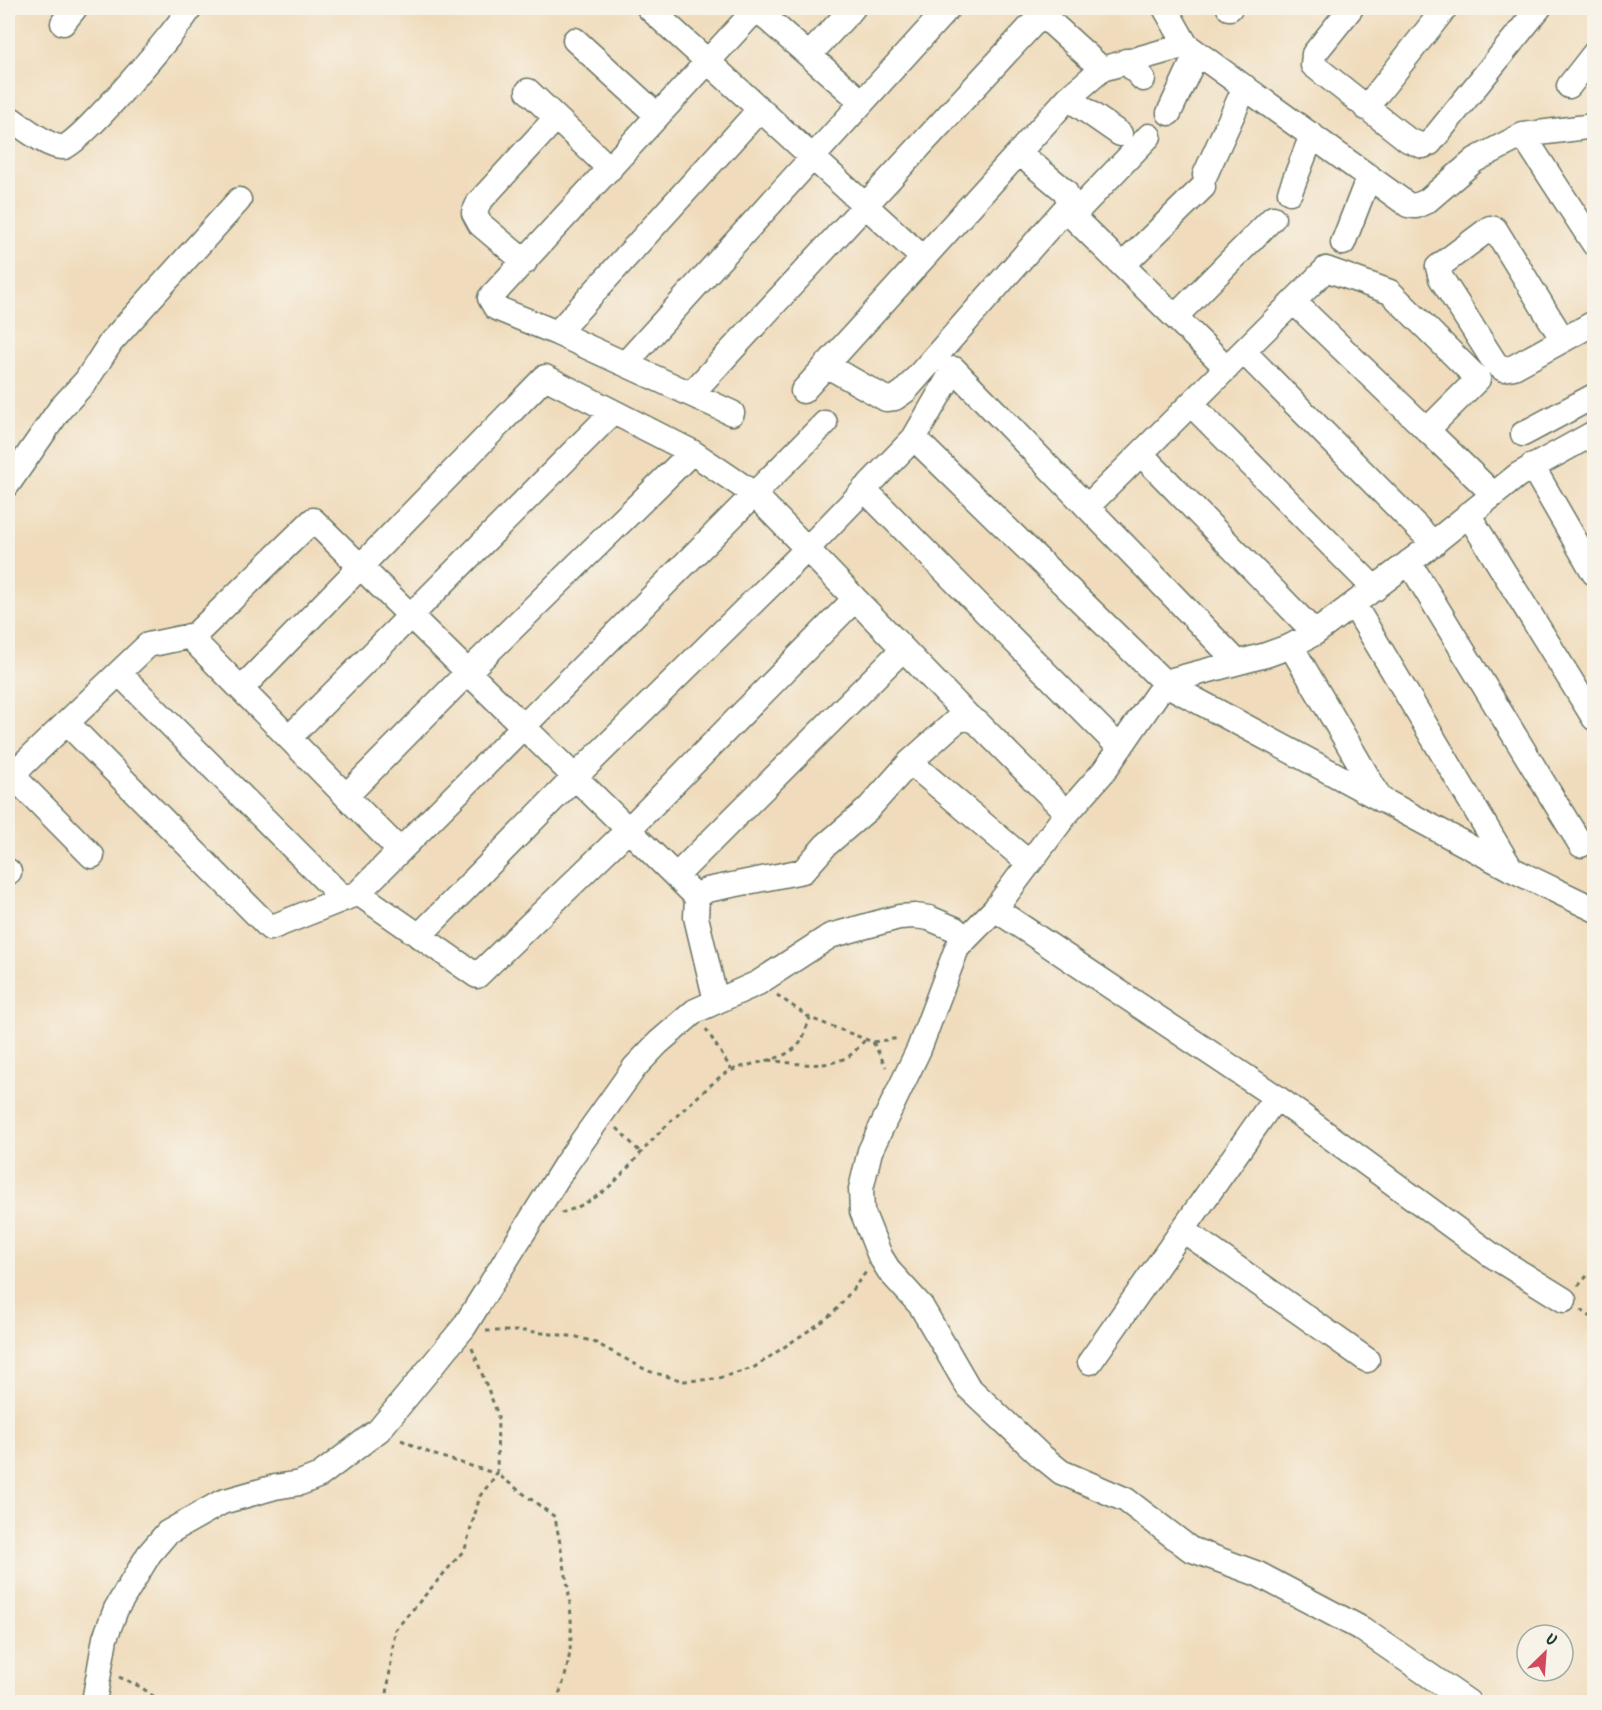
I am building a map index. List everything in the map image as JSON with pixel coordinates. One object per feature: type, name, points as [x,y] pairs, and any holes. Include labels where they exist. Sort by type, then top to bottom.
[{"type":"street","points":[[732,413],[557,333],[496,308],[490,301],[492,295],[525,262],[756,8],[862,102]]},
{"type":"street","points":[[808,55],[854,8]]},
{"type":"street","points":[[625,364],[948,8]]},
{"type":"street","points":[[1165,8],[1191,49],[1408,205],[1416,206],[1427,201],[1475,160],[1523,135],[1594,126]]},
{"type":"street","points":[[1351,8],[1314,54],[1312,61],[1366,108],[1415,144],[1423,146],[1430,143],[1539,8]]},
{"type":"street","points":[[1366,108],[1445,8]]},
{"type":"street","points":[[8,117],[51,145],[63,147],[75,141],[128,84],[186,9]]},
{"type":"street","points":[[653,9],[923,258]]},
{"type":"street","points":[[691,394],[1039,11],[1102,69]]},
{"type":"street","points":[[575,40],[658,116]]},
{"type":"street","points":[[803,391],[1068,98],[1102,69],[1126,61],[1191,49]]},
{"type":"street","points":[[1169,113],[1191,49]]},
{"type":"street","points":[[1569,86],[1594,54]]},
{"type":"street","points":[[1126,61],[1143,79]]},
{"type":"street","points":[[1123,266],[1204,181],[1245,87]]},
{"type":"street","points":[[528,91],[610,169]]},
{"type":"street","points":[[1068,98],[1120,134]]},
{"type":"street","points":[[557,333],[760,109]]},
{"type":"street","points":[[525,262],[480,224],[474,213],[479,202],[556,118]]},
{"type":"street","points":[[1290,192],[1312,135]]},
{"type":"street","points":[[1523,135],[1594,243]]},
{"type":"street","points":[[1149,136],[1079,209],[1076,220],[1175,317],[1235,360],[1434,544]]},
{"type":"street","points":[[826,364],[886,399],[895,398],[905,391],[1069,202],[1065,190],[1019,153]]},
{"type":"street","points":[[1343,243],[1369,176]]},
{"type":"street","points":[[8,484],[60,409],[86,381],[111,342],[239,200]]},
{"type":"street","points":[[1175,317],[1273,218]]},
{"type":"street","points":[[1563,340],[1495,229],[1490,228],[1438,267],[1441,278],[1495,363],[1503,369],[1514,367],[1594,323]]},
{"type":"street","points":[[1087,507],[1326,269],[1390,292],[1478,379],[1427,430]]},
{"type":"street","points":[[1294,302],[1493,494]]},
{"type":"street","points":[[419,936],[574,777],[807,549],[914,438],[954,369],[1237,662]]},
{"type":"street","points":[[241,689],[362,568],[544,377],[692,452],[754,494],[969,717],[1067,813]]},
{"type":"street","points":[[1522,434],[1594,396]]},
{"type":"street","points":[[1191,404],[1375,589]]},
{"type":"street","points":[[289,738],[613,412]]},
{"type":"street","points":[[67,723],[270,928],[351,896],[400,851],[825,423]]},
{"type":"street","points":[[1468,1702],[1362,1629],[1258,1574],[1190,1549],[1126,1500],[1060,1472],[968,1388],[921,1306],[890,1272],[880,1256],[862,1211],[861,1189],[870,1151],[919,1049],[957,948],[995,909],[1067,813],[1120,748],[1166,684],[1185,675],[1292,646],[1315,633],[1434,544],[1493,494],[1532,466],[1594,433]]},
{"type":"street","points":[[914,438],[1166,684],[1511,870],[1594,909]]},
{"type":"street","points":[[346,796],[468,672],[692,452]]},
{"type":"street","points":[[1141,454],[1315,633]]},
{"type":"street","points":[[1532,466],[1585,535],[1594,573]]},
{"type":"street","points":[[864,489],[1120,748]]},
{"type":"street","points":[[1468,514],[1594,718]]},
{"type":"street","points":[[92,856],[10,776],[148,645],[195,635],[313,520],[697,897],[696,917],[705,1006]]},
{"type":"street","points":[[1409,562],[1581,845]]},
{"type":"street","points":[[119,673],[351,896],[419,936],[477,976],[628,830],[855,599]]},
{"type":"street","points":[[1354,605],[1511,870]]},
{"type":"street","points":[[189,636],[400,851]]},
{"type":"street","points":[[1292,646],[1381,800]]},
{"type":"street","points":[[676,876],[903,649]]},
{"type":"street","points":[[697,897],[707,890],[803,871],[826,845],[868,809],[910,762],[956,721],[969,717]]},
{"type":"street","points":[[910,762],[1029,863]]},
{"type":"street","points":[[995,909],[1276,1097],[1490,1254],[1564,1300]]},
{"type":"street","points":[[94,1702],[98,1668],[105,1638],[116,1609],[149,1554],[167,1533],[222,1502],[275,1486],[300,1483],[320,1475],[379,1430],[464,1327],[566,1164],[635,1067],[705,1006],[758,983],[830,936],[899,917],[929,918],[955,929],[964,940]]},
{"type":"street","points":[[1090,1362],[1276,1097]]},
{"type":"street","points":[[1183,1230],[1367,1360]]},
{"type":"path","points":[[758,983],[810,1017],[873,1042],[923,1035]]},
{"type":"path","points":[[705,1006],[731,1069]]},
{"type":"path","points":[[528,1223],[577,1208],[602,1194],[619,1180],[661,1131],[731,1069],[767,1060],[785,1053],[801,1042],[810,1017]]},
{"type":"path","points":[[767,1060],[816,1064],[836,1060],[849,1056],[866,1039]]},
{"type":"path","points":[[604,1113],[642,1154]]},
{"type":"path","points":[[464,1327],[491,1332],[557,1333],[594,1342],[648,1371],[684,1381],[716,1379],[753,1368],[826,1319],[838,1308],[880,1256]]},
{"type":"path","points":[[386,1702],[395,1630],[465,1549],[480,1496],[497,1474],[498,1415],[464,1327]]},
{"type":"path","points":[[379,1430],[432,1454],[497,1474],[555,1517],[573,1620],[566,1679],[556,1702]]},
{"type":"path","points":[[98,1668],[141,1687],[161,1702]]}]
